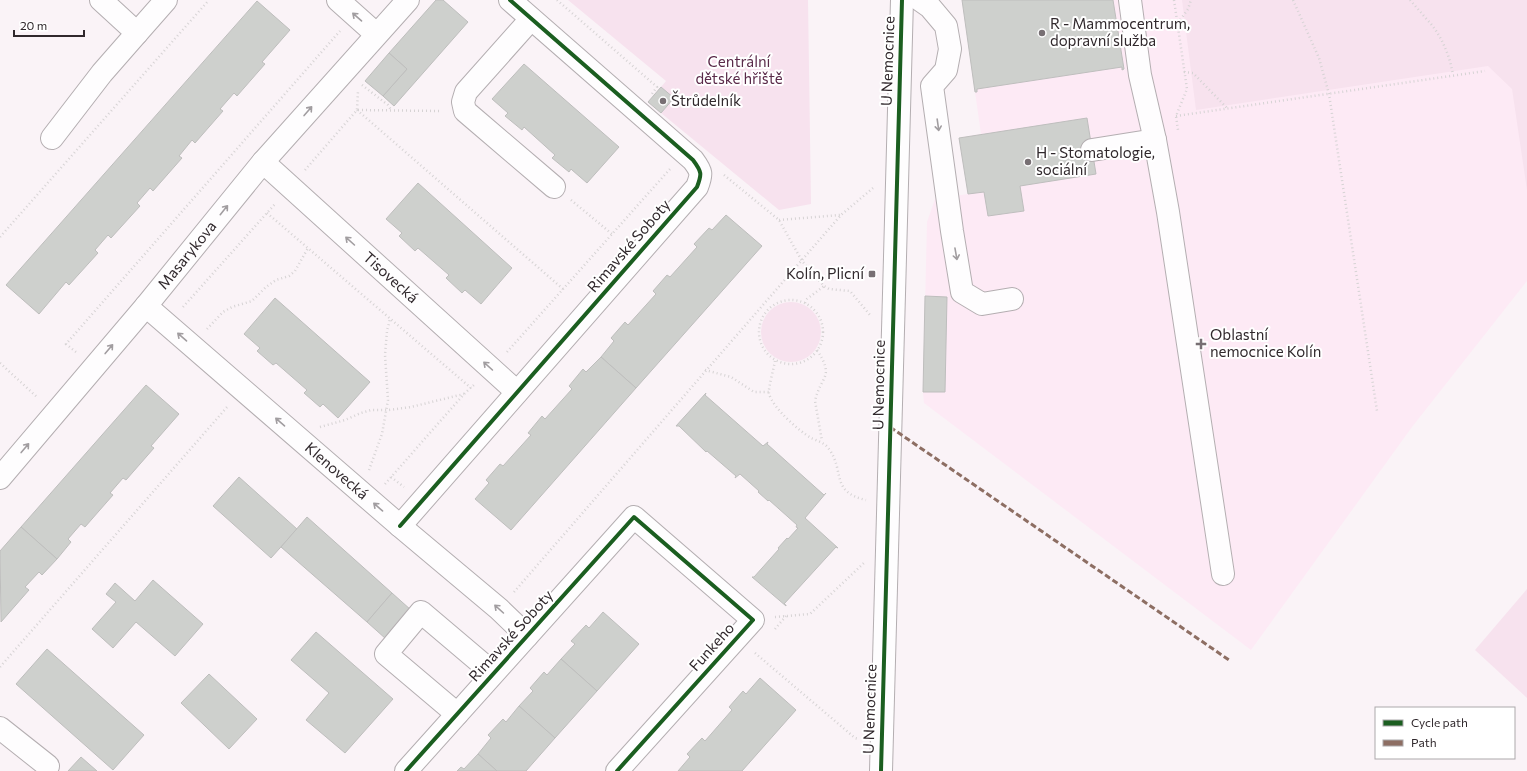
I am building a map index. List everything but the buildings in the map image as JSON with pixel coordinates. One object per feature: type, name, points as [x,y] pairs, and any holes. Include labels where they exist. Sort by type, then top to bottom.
[{"type":"street","points":[[101,0],[137,33]]},
{"type":"street","points":[[52,138],[102,73],[166,0]]},
{"type":"street","points":[[338,0],[376,34]]},
{"type":"street","name":"Masarykova","points":[[0,478],[146,306],[264,162],[376,34],[408,0]]},
{"type":"street","name":"Rimavské Soboty","points":[[400,526],[697,187],[701,175],[699,168],[693,160],[510,0]]},
{"type":"street","name":"U Nemocnice","points":[[881,771],[902,0]]},
{"type":"street","points":[[899,87],[932,86],[946,70],[950,49],[946,26],[930,7],[920,0]]},
{"type":"street","points":[[1130,0],[1140,75],[1155,140],[1168,212],[1224,574]]},
{"type":"street","points":[[531,18],[466,92],[463,102],[465,111],[554,187]]},
{"type":"street","points":[[932,86],[962,292],[982,304],[1012,299]]},
{"type":"street","points":[[1092,150],[1155,140]]},
{"type":"street","name":"Tisovecká","points":[[264,162],[517,392]]},
{"type":"street","name":"Klenovecká","points":[[146,306],[400,526],[499,609],[527,636]]},
{"type":"street","name":"Rimavské Soboty","points":[[406,771],[634,517]]},
{"type":"street","name":"Funkeho","points":[[617,771],[753,620],[634,517]]},
{"type":"street","points":[[457,714],[386,654],[421,612],[493,673]]},
{"type":"street","points":[[0,728],[48,766]]},
{"type":"path","points":[[0,237],[209,0]]},
{"type":"path","points":[[1174,0],[1187,89],[1176,116],[1179,135]]},
{"type":"path","points":[[1178,23],[1188,9],[1191,0]]},
{"type":"path","points":[[1293,0],[1319,58],[1330,94],[1377,411]]},
{"type":"path","points":[[1410,0],[1432,24],[1441,39],[1450,58],[1453,76]]},
{"type":"path","points":[[94,368],[66,344],[344,27]]},
{"type":"path","points":[[1176,116],[1485,71]]},
{"type":"path","points":[[1184,72],[1193,73],[1227,109]]},
{"type":"path","points":[[179,311],[357,110],[358,82],[388,105],[391,110]]},
{"type":"path","points":[[357,110],[465,111]]},
{"type":"path","points":[[357,110],[563,289]]},
{"type":"path","points":[[383,486],[465,393],[492,369],[673,165]]},
{"type":"path","points":[[499,609],[841,215],[897,169]]},
{"type":"path","points":[[554,187],[612,234]]},
{"type":"path","points":[[267,213],[470,388]]},
{"type":"path","points":[[779,220],[841,215]]},
{"type":"path","points":[[205,332],[212,322],[223,312],[232,307],[252,301],[266,287],[276,280],[289,276],[295,271],[308,248]]},
{"type":"path","points":[[802,261],[824,286],[829,289],[850,291],[872,318]]},
{"type":"path","points":[[805,303],[807,299],[824,286]]},
{"type":"path","points":[[784,300],[805,303],[815,310],[820,318],[822,338],[817,350],[812,357],[800,363],[788,364],[775,361],[766,353],[759,338],[759,326],[766,311],[776,303],[784,300]]},
{"type":"path","points":[[761,306],[766,311]]},
{"type":"path","points":[[367,475],[382,434],[385,410],[388,400],[385,355],[387,331],[390,319]]},
{"type":"path","points":[[817,350],[826,366],[826,374],[816,395],[815,401],[822,442]]},
{"type":"path","points":[[775,361],[769,392],[778,410],[811,438],[822,442],[830,449],[846,492],[856,498],[871,501]]},
{"type":"path","points":[[0,363],[55,413]]},
{"type":"path","points":[[705,370],[731,377],[754,392],[769,392]]},
{"type":"path","points":[[0,667],[242,389]]},
{"type":"path","points":[[315,429],[371,410],[411,407],[465,393]]},
{"type":"path","points":[[753,620],[810,614],[864,562]]},
{"type":"path","points":[[772,632],[786,616]]},
{"type":"path","points":[[759,648],[754,653],[855,738],[860,739]]},
{"type":"shaded area","name":"Oblastní nemocnice Kolín","points":[[962,0],[1527,0],[1527,281],[1412,427],[1251,650],[924,403],[927,222],[935,199],[968,194],[959,138],[981,134]]},
{"type":"green space","name":"Centrální dětské hřiště","points":[[568,0],[808,0],[811,204],[779,210],[661,113],[674,98],[661,87],[666,81]]},
{"type":"green space","points":[[1182,0],[1527,0],[1527,190],[1512,89],[1488,66],[1196,110]]},
{"type":"green space","points":[[791,302],[807,307],[812,311],[816,316],[821,332],[816,348],[812,353],[807,357],[791,362],[775,357],[770,353],[766,348],[761,332],[766,316],[770,311],[775,307]]},
{"type":"green space","points":[[1527,589],[1527,698],[1475,650]]},
{"type":"marked path","points":[[890,427],[1229,660]]},
{"type":"cycle path","points":[[400,526],[697,187],[700,179],[700,170],[693,160],[510,0]]},
{"type":"cycle path","points":[[881,771],[902,0]]},
{"type":"cycle path","points":[[406,771],[634,517],[753,620],[617,771]]},
{"type":"place","name":"R - Mammocentrum, dopravní služba","points":[[1042,33]]},
{"type":"place","name":"Štrůdelník","points":[[663,101]]},
{"type":"place","name":"H - Stomatologie, sociální","points":[[1028,162]]},
{"type":"place","name":"Kolín, Plicní","points":[[872,274]]},
{"type":"place","name":"Oblastní nemocnice Kolín","points":[[1201,344]]}]
